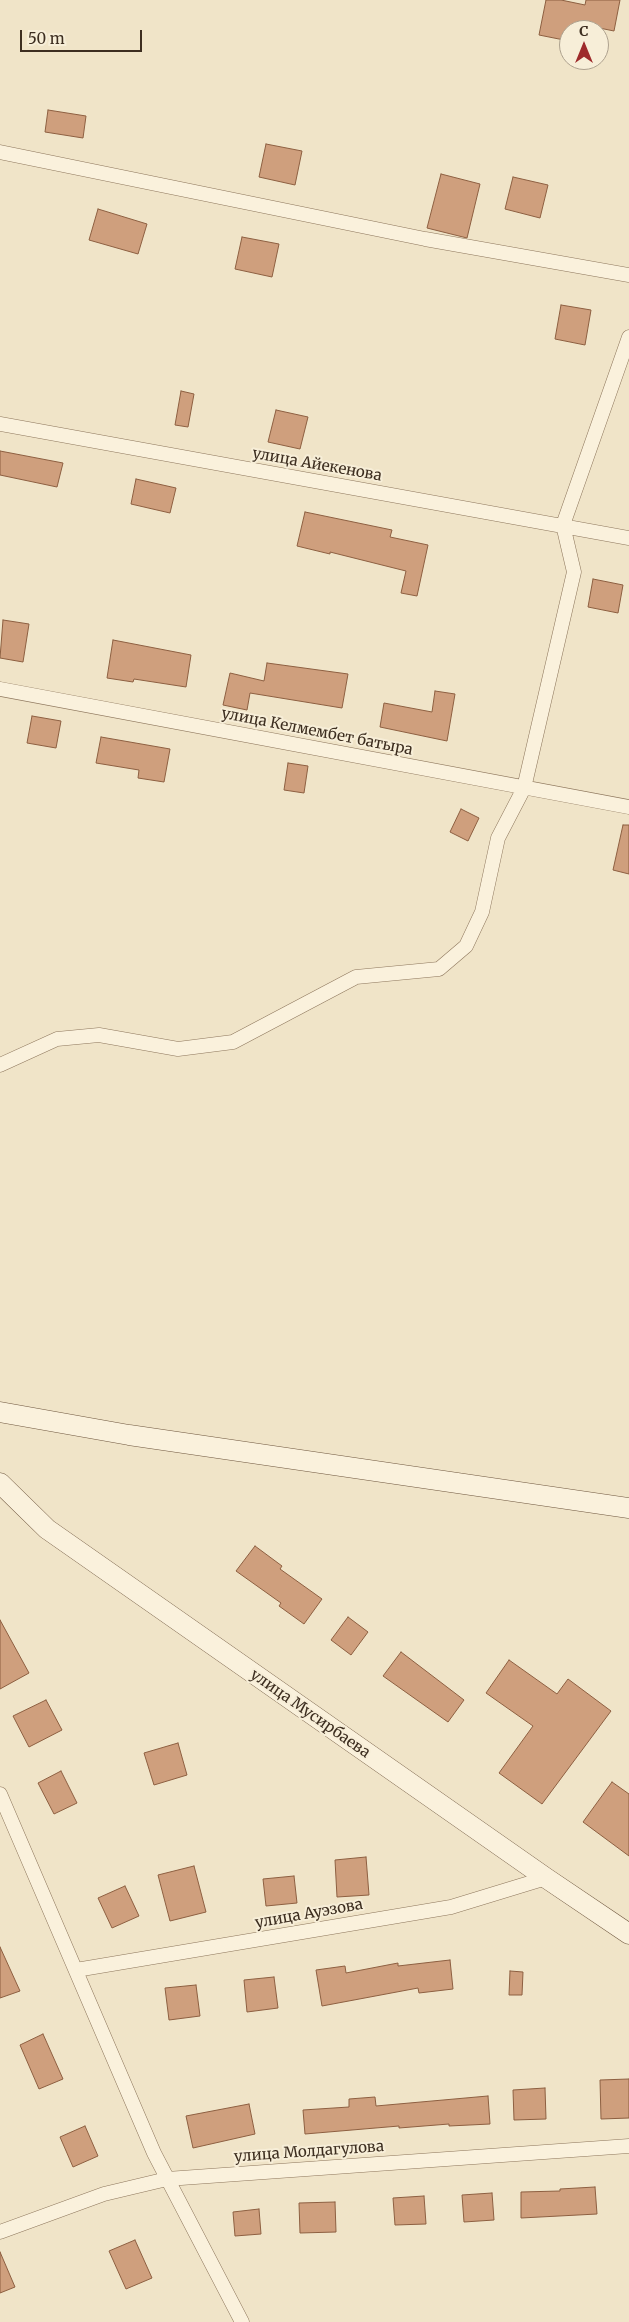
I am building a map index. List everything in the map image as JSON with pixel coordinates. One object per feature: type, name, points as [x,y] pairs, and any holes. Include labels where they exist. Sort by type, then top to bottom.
[{"type":"street","points":[[0,152],[426,239],[629,275]]},
{"type":"street","points":[[0,1065],[57,1039],[99,1035],[178,1049],[233,1042],[356,977],[439,968],[466,946],[482,912],[498,838],[524,788],[574,572],[563,525],[629,337]]},
{"type":"street","name":"улица Айекенова","points":[[0,424],[629,538]]},
{"type":"street","name":"улица Келмембет батыра","points":[[0,690],[629,807]]},
{"type":"street","points":[[0,1412],[129,1435],[629,1508]]},
{"type":"street","name":"улица Мусирбаева","points":[[0,1483],[47,1530],[629,1934]]},
{"type":"street","points":[[0,1794],[154,2153],[242,2322]]},
{"type":"street","name":"улица Ауэзова","points":[[76,1970],[451,1907],[546,1878]]},
{"type":"street","name":"улица Молдагулова","points":[[0,2232],[104,2194],[167,2179],[629,2146]]},
{"type":"building","points":[[546,0],[561,0],[585,5],[586,0],[620,0],[614,31],[609,30],[609,20],[559,20],[559,39],[539,35]]},
{"type":"building","points":[[48,110],[86,116],[83,138],[45,132]]},
{"type":"building","points":[[266,144],[302,151],[295,185],[259,177]]},
{"type":"building","points":[[441,174],[480,184],[467,238],[427,228]]},
{"type":"building","points":[[513,177],[548,185],[540,218],[505,209]]},
{"type":"building","points":[[98,209],[147,224],[138,254],[89,240]]},
{"type":"building","points":[[242,237],[279,244],[272,277],[235,269]]},
{"type":"building","points":[[561,305],[591,310],[585,345],[555,339]]},
{"type":"building","points":[[181,391],[194,394],[188,427],[175,425]]},
{"type":"building","points":[[276,410],[308,417],[300,449],[268,442]]},
{"type":"building","points":[[0,451],[63,463],[57,487],[0,475]]},
{"type":"building","points":[[136,479],[176,488],[170,513],[131,504]]},
{"type":"building","points":[[305,512],[392,530],[390,537],[428,545],[417,596],[401,593],[406,571],[330,552],[330,554],[297,546]]},
{"type":"building","points":[[593,579],[623,585],[618,613],[588,607]]},
{"type":"building","points":[[3,620],[29,624],[23,662],[0,658]]},
{"type":"building","points":[[113,640],[191,655],[186,687],[134,679],[133,682],[107,678]]},
{"type":"building","points":[[267,663],[348,674],[342,708],[250,693],[247,710],[223,705],[230,673],[264,681]]},
{"type":"building","points":[[435,691],[455,694],[447,741],[380,727],[384,703],[432,712]]},
{"type":"building","points":[[32,716],[61,721],[56,748],[27,743]]},
{"type":"building","points":[[101,737],[170,749],[164,782],[138,778],[139,770],[96,763]]},
{"type":"building","points":[[288,763],[308,766],[304,793],[284,790]]},
{"type":"building","points":[[461,809],[479,818],[468,841],[450,832]]},
{"type":"building","points":[[623,825],[629,825],[629,874],[613,870]]},
{"type":"building","points":[[255,1546],[282,1566],[280,1569],[322,1599],[304,1624],[279,1606],[281,1603],[236,1571]]},
{"type":"building","points":[[348,1617],[368,1632],[351,1655],[331,1640]]},
{"type":"building","points":[[0,1620],[29,1673],[0,1689]]},
{"type":"building","points":[[401,1652],[464,1700],[448,1722],[383,1676]]},
{"type":"building","points":[[509,1660],[557,1694],[568,1679],[611,1711],[542,1804],[499,1773],[533,1726],[486,1693]]},
{"type":"building","points":[[46,1700],[62,1730],[29,1747],[13,1716]]},
{"type":"building","points":[[178,1743],[187,1775],[154,1785],[144,1753]]},
{"type":"building","points":[[61,1771],[77,1803],[54,1814],[38,1783]]},
{"type":"building","points":[[612,1782],[629,1794],[629,1856],[583,1822]]},
{"type":"building","points":[[366,1857],[369,1895],[337,1897],[335,1860]]},
{"type":"building","points":[[194,1866],[206,1912],[170,1921],[158,1875]]},
{"type":"building","points":[[294,1876],[297,1903],[266,1906],[263,1879]]},
{"type":"building","points":[[125,1886],[139,1916],[112,1928],[98,1898]]},
{"type":"building","points":[[0,1947],[20,1991],[0,1998]]},
{"type":"building","points":[[450,1960],[453,1989],[419,1993],[418,1988],[322,2006],[316,1970],[345,1966],[346,1973],[398,1963],[398,1966]]},
{"type":"building","points":[[510,1971],[523,1972],[522,1995],[509,1995]]},
{"type":"building","points":[[274,1977],[278,2008],[247,2012],[244,1980]]},
{"type":"building","points":[[196,1985],[200,2016],[169,2020],[165,1988]]},
{"type":"building","points":[[43,2034],[63,2079],[39,2089],[20,2045]]},
{"type":"building","points":[[629,2079],[629,2118],[601,2119],[600,2080]]},
{"type":"building","points":[[545,2088],[546,2119],[514,2120],[513,2090]]},
{"type":"building","points":[[488,2096],[490,2124],[449,2126],[449,2124],[399,2128],[399,2126],[305,2134],[303,2110],[349,2107],[349,2099],[375,2097],[376,2106]]},
{"type":"building","points":[[249,2104],[255,2134],[193,2148],[186,2116]]},
{"type":"building","points":[[85,2126],[98,2156],[73,2167],[60,2137]]},
{"type":"building","points":[[595,2187],[597,2214],[521,2218],[521,2192],[560,2191],[560,2189]]},
{"type":"building","points":[[492,2193],[494,2220],[464,2222],[462,2195]]},
{"type":"building","points":[[424,2196],[426,2224],[395,2225],[393,2198]]},
{"type":"building","points":[[335,2202],[336,2232],[300,2233],[299,2203]]},
{"type":"building","points":[[259,2209],[261,2234],[235,2236],[233,2212]]},
{"type":"building","points":[[135,2240],[152,2278],[126,2289],[109,2251]]},
{"type":"building","points":[[0,2252],[15,2287],[0,2293]]}]
